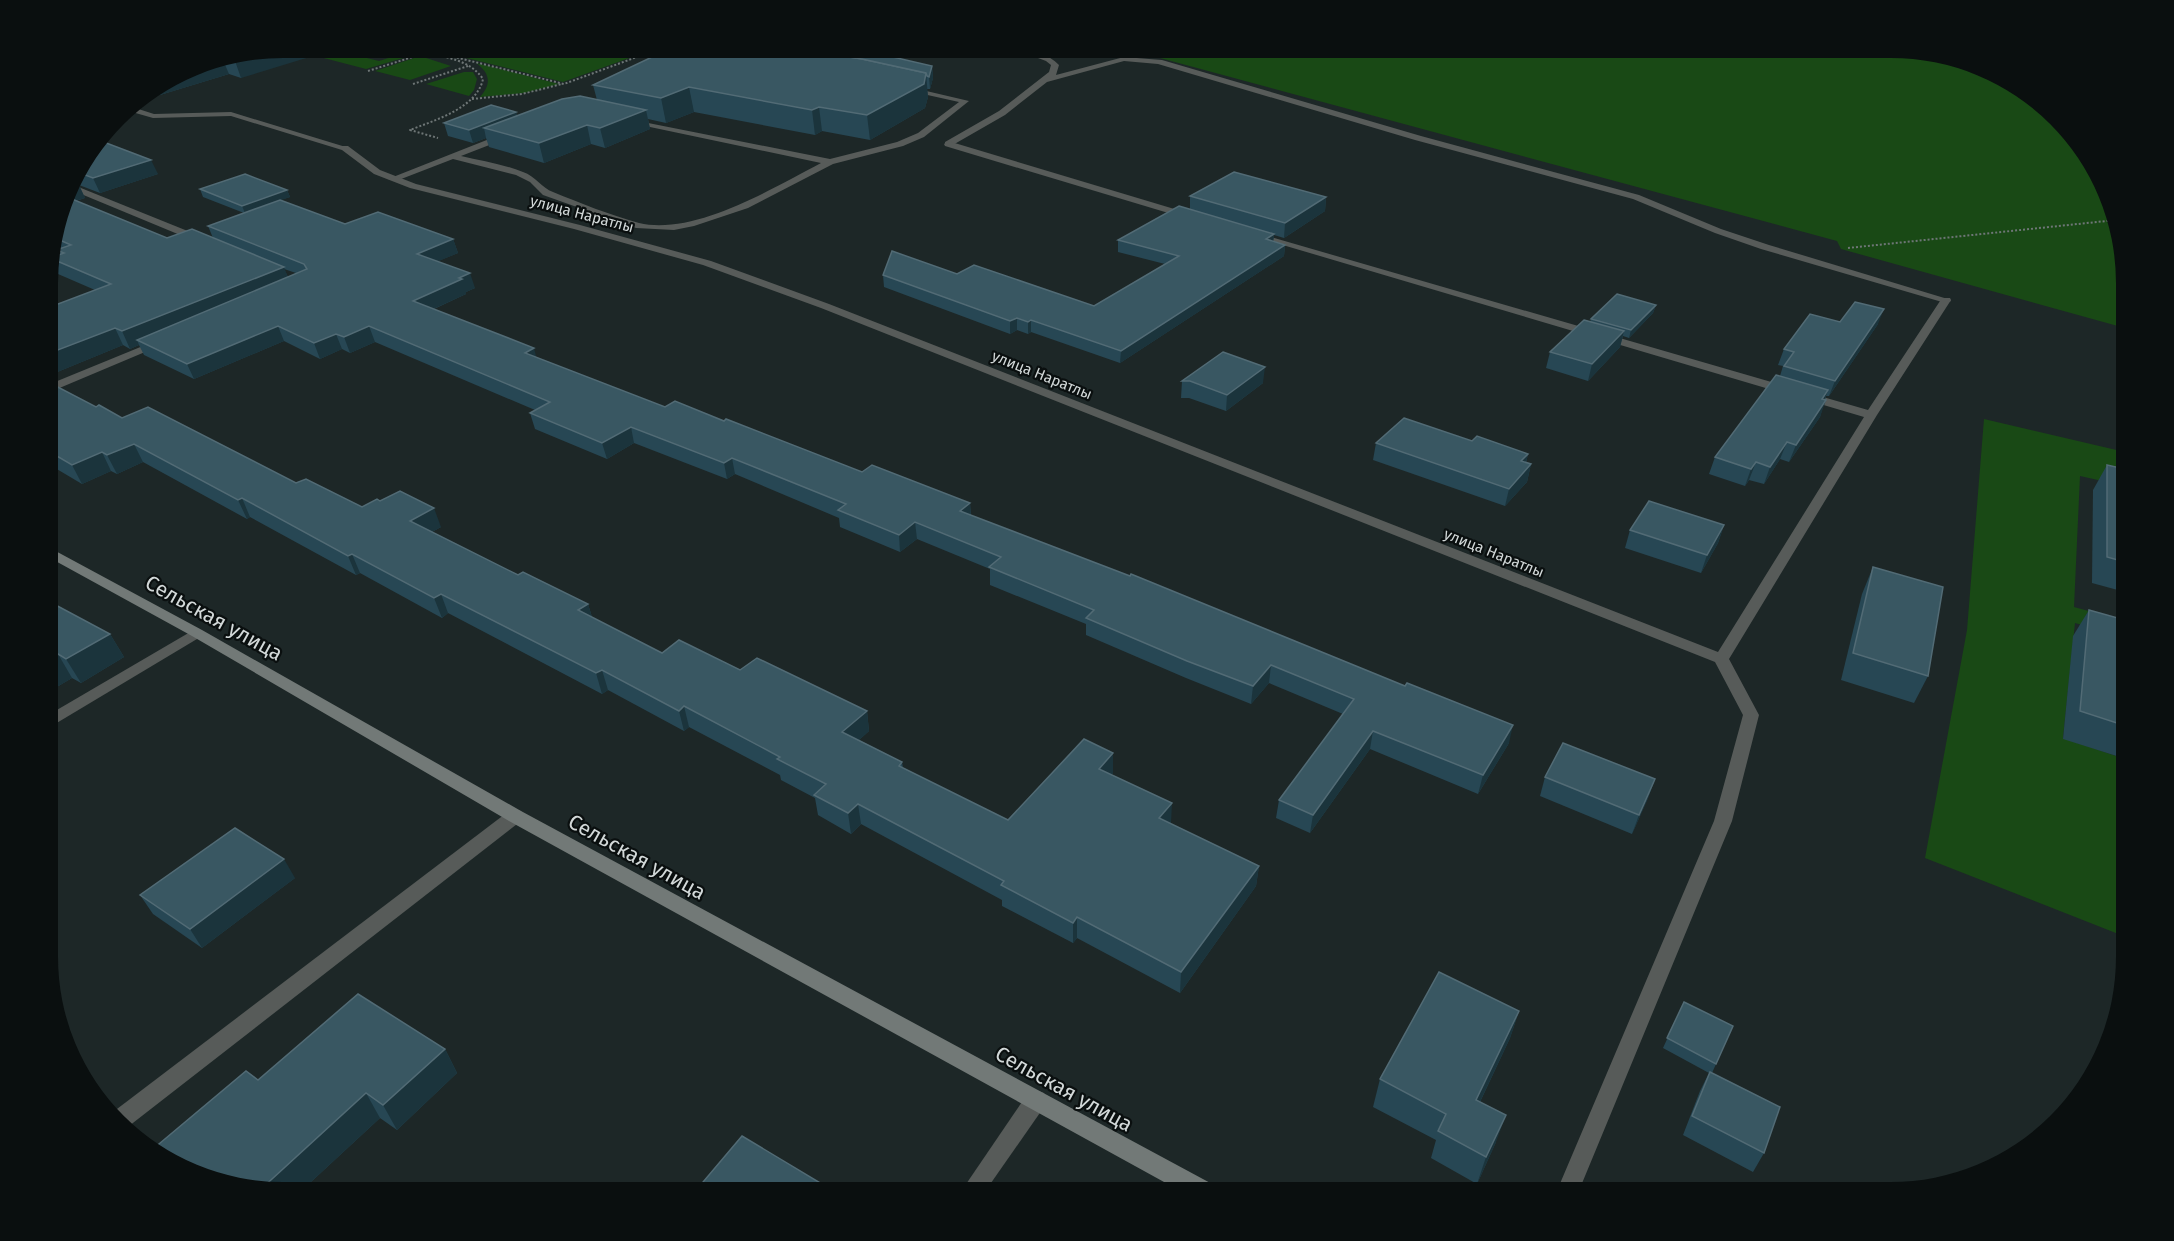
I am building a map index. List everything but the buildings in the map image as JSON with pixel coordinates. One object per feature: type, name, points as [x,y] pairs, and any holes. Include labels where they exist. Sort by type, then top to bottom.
[{"type":"main road","name":"Сельская улица","points":[[58,556],[197,633],[515,816],[1186,1182]]},
{"type":"street","points":[[1046,58],[1055,64],[1053,72],[1044,80],[1002,113],[948,144],[1203,220]]},
{"type":"street","points":[[1044,80],[1124,59],[1160,62],[1418,138],[1636,197],[1765,248],[1946,300],[1871,415],[1721,659],[1751,715],[1723,821],[1571,1182]]},
{"type":"street","points":[[452,156],[519,172],[533,180],[546,193],[632,224],[655,227],[692,224],[746,206],[830,162],[910,140],[921,135],[964,101],[898,86]]},
{"type":"street","name":"улица Наратлы","points":[[138,111],[153,116],[231,114],[345,148],[371,169],[413,186],[577,227],[707,263],[825,306],[1721,659]]},
{"type":"street","points":[[619,119],[830,162]]},
{"type":"street","points":[[393,179],[516,131]]},
{"type":"street","points":[[79,190],[217,247]]},
{"type":"street","points":[[1238,230],[1871,415]]},
{"type":"street","points":[[58,385],[167,340]]},
{"type":"street","points":[[58,716],[197,633]]},
{"type":"street","points":[[124,1117],[515,816]]},
{"type":"street","points":[[979,1182],[1036,1100]]},
{"type":"path","points":[[368,71],[410,58]]},
{"type":"path","points":[[438,138],[410,130],[439,119],[471,99],[481,90],[483,81],[480,73],[468,65],[444,58]]},
{"type":"path","points":[[459,58],[564,84]]},
{"type":"path","points":[[471,99],[522,94],[564,84],[634,58]]},
{"type":"path","points":[[413,84],[468,65]]},
{"type":"path","points":[[1844,253],[1845,249],[2107,221]]},
{"type":"green space","points":[[324,58],[367,58],[379,61],[388,58],[404,58],[366,69]]},
{"type":"green space","points":[[414,58],[426,58],[451,66],[410,80],[375,71]]},
{"type":"green space","points":[[466,58],[629,58],[563,82]]},
{"type":"green space","points":[[1160,58],[1891,58],[1920,60],[1949,66],[1977,76],[2016,96],[2050,124],[2078,158],[2098,197],[2108,225],[2114,254],[2116,325],[1841,249],[1837,241]]},
{"type":"green space","points":[[476,63],[559,84],[524,93],[480,97],[486,88],[488,79]]},
{"type":"green space","points":[[464,72],[473,72],[477,79],[474,90],[469,96],[426,84]]},
{"type":"green space","points":[[1984,419],[2116,450],[2116,484],[2080,476],[2074,607],[2107,616],[2107,632],[2075,623],[2063,738],[2116,756],[2116,933],[1925,858],[1967,630]]}]
